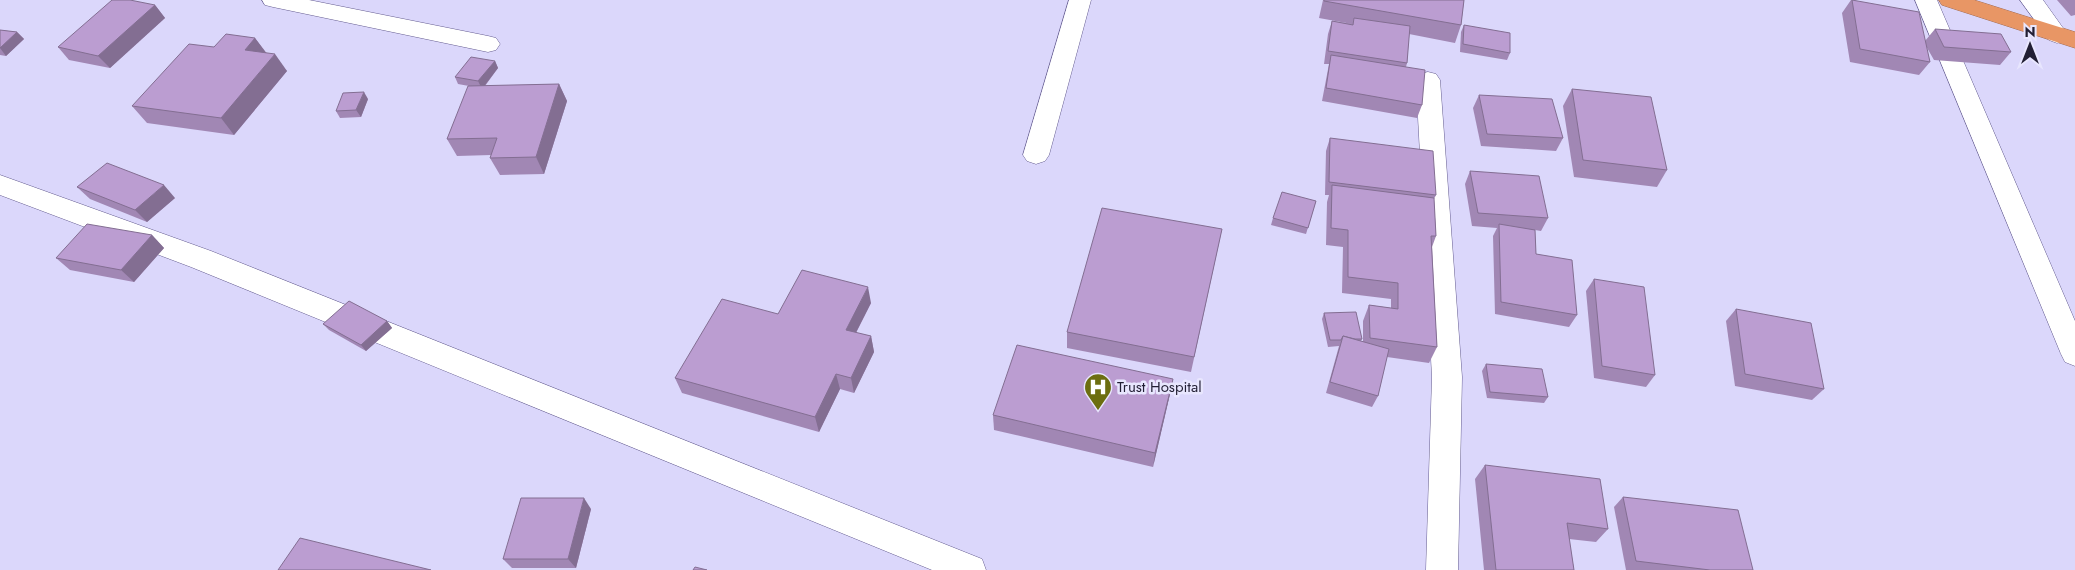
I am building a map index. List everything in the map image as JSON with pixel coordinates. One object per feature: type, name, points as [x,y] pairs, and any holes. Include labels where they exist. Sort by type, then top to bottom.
[{"type":"highway","points":[[1950,0],[2066,37]]},
{"type":"street","points":[[272,0],[488,44]]},
{"type":"street","points":[[1036,155],[1080,0]]},
{"type":"street","points":[[1926,0],[2075,354]]},
{"type":"street","points":[[2031,0],[2066,37]]},
{"type":"street","points":[[1428,80],[1447,377],[1442,570]]},
{"type":"street","points":[[0,185],[202,260],[970,570]]},
{"type":"building","points":[[112,0],[130,0],[155,5],[98,56],[58,47]]},
{"type":"building","points":[[1324,0],[1464,0],[1461,25]]},
{"type":"building","points":[[1852,0],[1919,12],[1930,62],[1860,49]]},
{"type":"building","points":[[1354,18],[1410,26],[1407,63],[1328,51],[1332,21],[1353,25]]},
{"type":"building","points":[[1464,25],[1510,33],[1510,53],[1463,44]]},
{"type":"building","points":[[1935,29],[2001,34],[2011,52],[1944,47]]},
{"type":"building","points":[[0,30],[17,32],[0,48]]},
{"type":"building","points":[[226,34],[255,38],[245,50],[275,54],[221,118],[132,106],[189,44],[214,47]]},
{"type":"building","points":[[1331,55],[1425,70],[1422,105],[1326,88]]},
{"type":"building","points":[[471,57],[495,61],[478,81],[455,77]]},
{"type":"building","points":[[559,84],[536,157],[490,158],[497,138],[447,139],[468,86]]},
{"type":"building","points":[[1572,89],[1651,97],[1667,170],[1583,160]]},
{"type":"building","points":[[364,92],[356,110],[336,111],[343,93]]},
{"type":"building","points":[[1479,95],[1552,99],[1563,138],[1487,134]]},
{"type":"building","points":[[1330,138],[1433,151],[1436,195],[1329,182]]},
{"type":"building","points":[[107,163],[164,185],[135,210],[77,187]]},
{"type":"building","points":[[1470,171],[1539,176],[1548,218],[1478,213]]},
{"type":"building","points":[[1332,185],[1434,198],[1436,236],[1431,236],[1437,347],[1370,338],[1369,305],[1398,309],[1398,283],[1348,277],[1348,230],[1331,228]]},
{"type":"building","points":[[1282,192],[1316,201],[1308,228],[1273,218]]},
{"type":"building","points":[[1102,208],[1222,229],[1194,357],[1067,332]]},
{"type":"building","points":[[87,224],[152,235],[121,270],[56,258]]},
{"type":"building","points":[[1499,224],[1535,230],[1536,254],[1572,260],[1577,315],[1501,302]]},
{"type":"building","points":[[802,270],[868,287],[846,330],[871,336],[851,378],[836,374],[815,417],[675,378],[722,299],[778,314]]},
{"type":"building","points":[[1594,279],[1644,287],[1655,375],[1602,366]]},
{"type":"building","points":[[349,301],[387,321],[361,345],[323,324]]},
{"type":"building","points":[[1736,309],[1811,323],[1824,389],[1745,374]]},
{"type":"building","points":[[1356,312],[1362,339],[1343,336],[1341,340],[1330,340],[1324,313]]},
{"type":"building","points":[[1343,336],[1389,349],[1378,396],[1330,382]]},
{"type":"building","points":[[1017,345],[1173,379],[1155,453],[993,415]]},
{"type":"building","points":[[1486,364],[1542,369],[1548,397],[1490,392]]},
{"type":"building","points":[[1485,465],[1600,479],[1608,529],[1567,523],[1574,570],[1496,570]]},
{"type":"building","points":[[1623,497],[1738,510],[1753,570],[1710,570],[1636,561]]},
{"type":"building","points":[[521,498],[584,498],[568,559],[503,559]]},
{"type":"building","points":[[300,538],[431,570],[278,570]]},
{"type":"building","points":[[695,567],[707,570],[693,570]]},
{"type":"place","name":"Trust Hospital","points":[[1098,411]]}]
